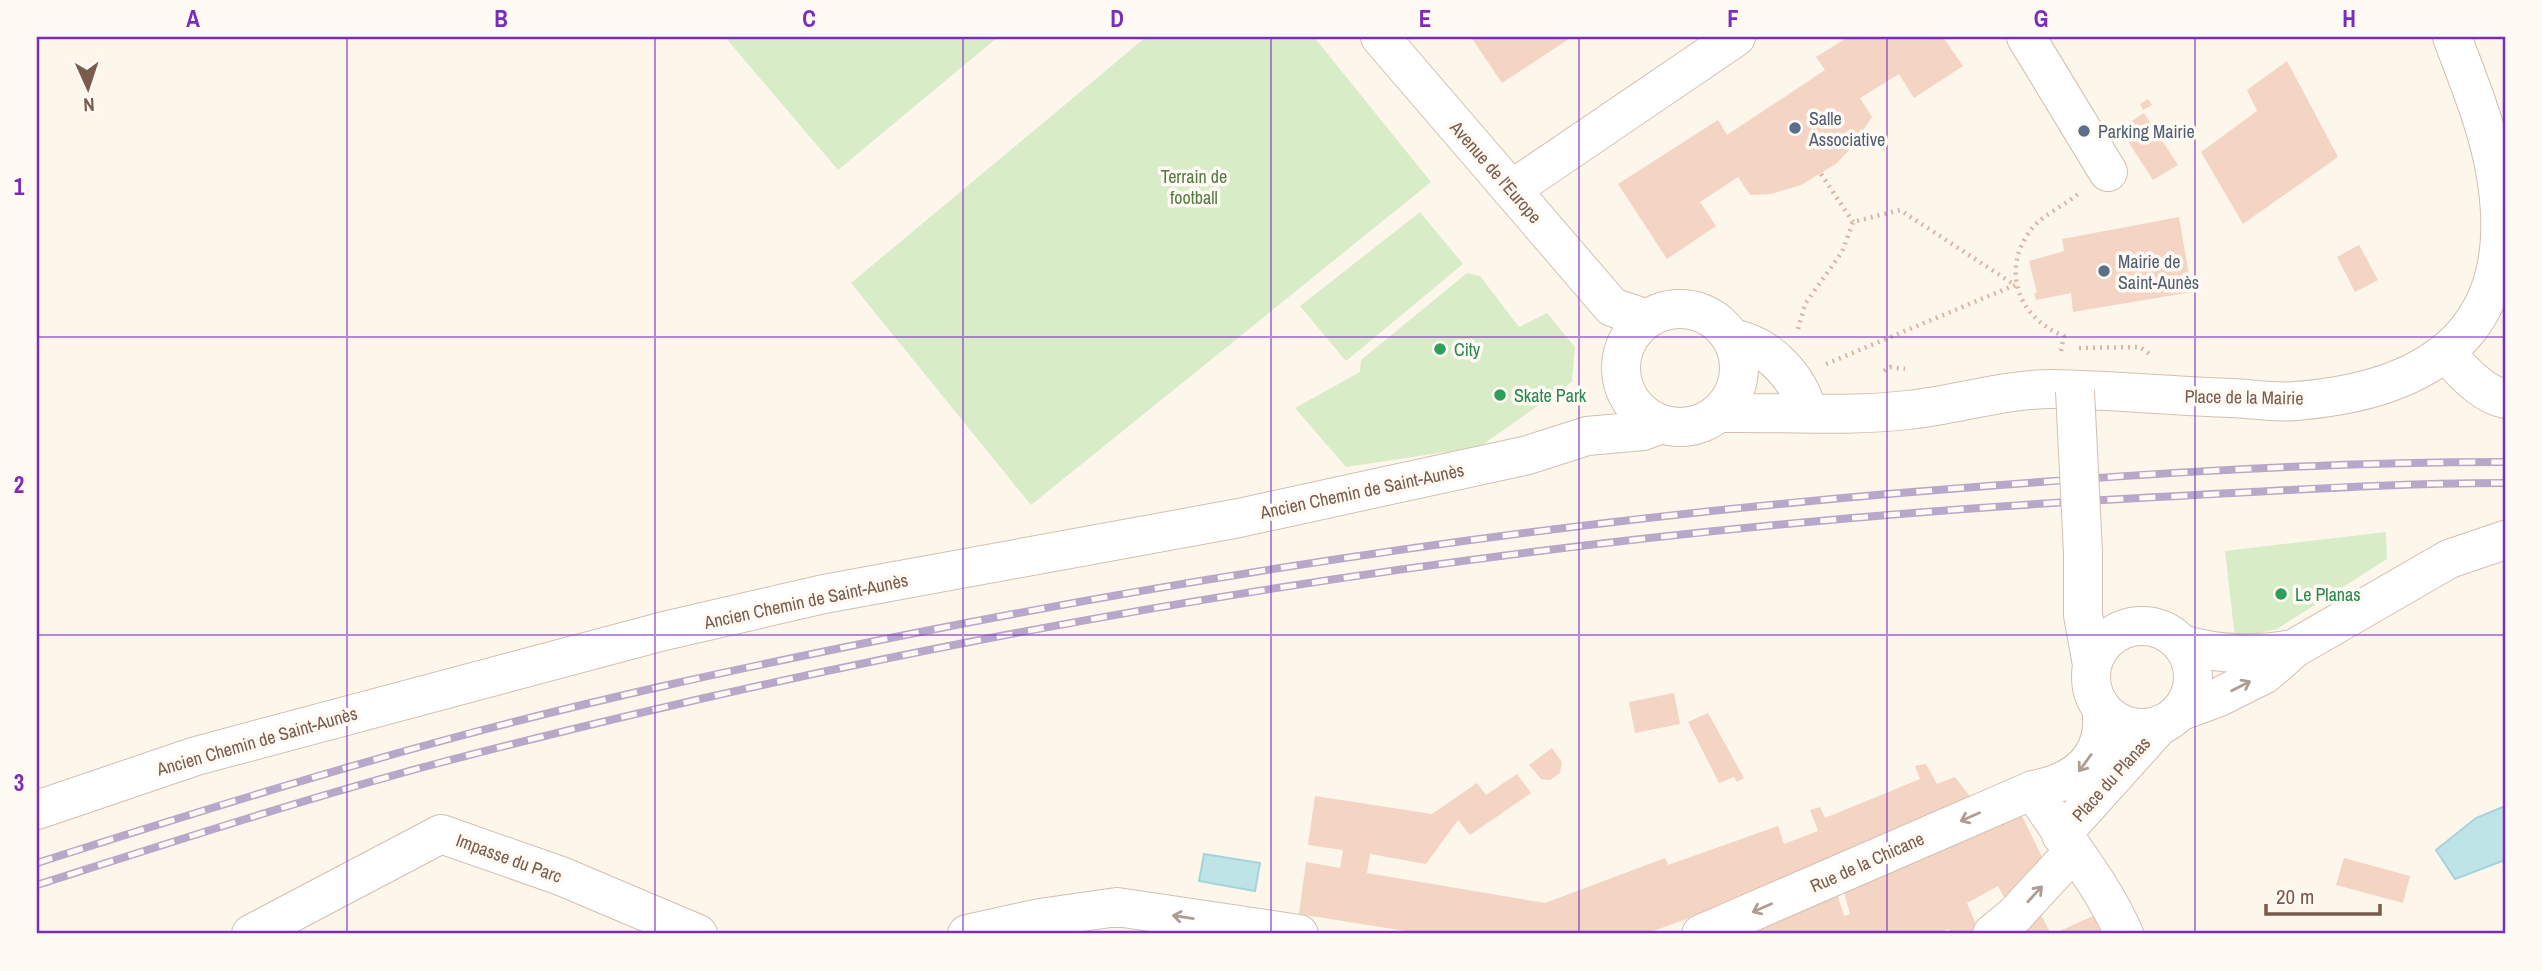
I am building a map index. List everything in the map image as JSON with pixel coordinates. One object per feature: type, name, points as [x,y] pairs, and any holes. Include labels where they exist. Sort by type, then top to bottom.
[{"type":"street","name":"Avenue de l'Europe","points":[[1380,37],[1504,183],[1629,313]]},
{"type":"street","points":[[1504,183],[1695,37]]},
{"type":"street","points":[[1504,183],[1736,37]]},
{"type":"street","points":[[2026,37],[2108,172]]},
{"type":"street","points":[[2452,37],[2493,160],[2499,225],[2491,285],[2480,311],[2462,338],[2447,354],[2459,369],[2482,387],[2505,399]]},
{"type":"street","points":[[1587,436],[1608,411],[1622,376],[1629,313],[1683,309],[1702,313],[1718,323],[1731,338],[1738,357],[1738,377],[1731,397],[1719,412]]},
{"type":"street","points":[[1731,338],[1749,341],[1792,393]]},
{"type":"street","name":"Place de la Mairie","points":[[2075,391],[2294,401],[2391,384],[2447,354]]},
{"type":"street","points":[[1622,376],[1632,402],[1645,416],[1662,424],[1691,425],[1719,412],[1792,393]]},
{"type":"street","points":[[1738,377],[1792,393],[1910,410],[2009,392],[2075,391],[2084,558],[2081,575],[2083,615],[2092,665],[2092,687],[2101,708],[2109,716],[2129,726],[2170,718],[2217,698],[2265,674],[2295,649],[2449,559],[2505,540]]},
{"type":"street","name":"Ancien Chemin de Saint-Aunès","points":[[37,810],[196,756],[664,631],[824,594],[1252,515],[1528,455],[1587,436],[1643,431],[1662,424]]},
{"type":"street","points":[[2084,558],[2106,598],[2122,613],[2145,626],[2165,631],[2181,644],[2188,655],[2193,679],[2191,691],[2170,718]]},
{"type":"street","points":[[2092,665],[2096,654],[2111,636],[2133,627],[2145,626]]},
{"type":"street","points":[[2181,644],[2226,655],[2259,656],[2295,649]]},
{"type":"street","name":"Place du Planas","points":[[2101,708],[2104,726],[2102,740],[2075,777],[2056,786],[2033,790],[2067,843],[2170,718]]},
{"type":"street","name":"Rue de la Chicane","points":[[1701,934],[2033,790]]},
{"type":"street","name":"Impasse du Parc","points":[[251,934],[441,834],[561,876],[677,931]]},
{"type":"street","points":[[1992,934],[2015,915],[2067,843],[2109,899],[2124,934]]},
{"type":"street","points":[[967,934],[1040,918],[1117,907],[1299,934]]},
{"type":"path","points":[[1821,174],[1853,222]]},
{"type":"path","points":[[1853,222],[1900,210],[2015,285]]},
{"type":"path","points":[[2055,212],[2036,223],[2022,241],[2015,263],[2015,285],[2021,302],[2032,318],[2047,330],[2064,336]]},
{"type":"path","points":[[1853,222],[1842,252],[1805,304],[1790,357],[1792,393],[2015,285]]},
{"type":"green space","points":[[725,37],[998,37],[838,170]]},
{"type":"green space","name":"Terrain de football","points":[[1146,37],[1314,37],[1431,182],[1031,505],[851,283]]},
{"type":"green space","points":[[1420,212],[1463,264],[1346,361],[1300,306]]},
{"type":"green space","name":"Skate Park","points":[[1467,273],[1480,276],[1519,327],[1547,313],[1575,347],[1572,382],[1479,447],[1346,467],[1295,408],[1360,372],[1361,360]]},
{"type":"green space","name":"Le Planas","points":[[2386,532],[2387,559],[2277,629],[2235,638],[2225,551]]},
{"type":"water","points":[[2505,806],[2505,860],[2455,879],[2436,850],[2476,818]]},
{"type":"water","points":[[1204,854],[1260,863],[1255,891],[1199,881]]},
{"type":"building","points":[[1471,37],[1572,37],[1502,83]]},
{"type":"building","points":[[1848,37],[1943,37],[1963,66],[1914,98],[1899,74],[1860,98],[1872,117],[1852,147],[1836,164],[1801,185],[1771,194],[1750,195],[1738,177],[1700,202],[1716,226],[1667,259],[1618,184],[1718,120],[1727,135],[1825,70],[1816,57]]},
{"type":"building","points":[[2287,61],[2338,157],[2243,224],[2201,152],[2257,111],[2247,90]]},
{"type":"building","points":[[2148,99],[2152,105],[2143,110],[2140,104]]},
{"type":"building","points":[[2144,113],[2178,165],[2153,180],[2120,129]]},
{"type":"building","points":[[2179,217],[2192,292],[2073,312],[2071,293],[2036,300],[2034,293],[2037,293],[2029,261],[2064,251],[2062,239]]},
{"type":"building","points":[[2359,245],[2378,280],[2355,292],[2337,257]]},
{"type":"building","points":[[1674,693],[1680,724],[1635,733],[1629,702]]},
{"type":"building","points":[[1708,713],[1744,778],[1737,782],[1734,777],[1719,783],[1688,722]]},
{"type":"building","points":[[1552,748],[1562,762],[1560,773],[1550,780],[1541,779],[1529,765]]},
{"type":"building","points":[[1926,764],[1937,784],[1955,777],[1975,803],[1797,879],[1645,934],[1424,934],[1299,914],[1306,862],[1340,868],[1343,850],[1308,845],[1315,796],[1432,814],[1477,783],[1486,795],[1517,774],[1531,793],[1470,835],[1458,820],[1426,864],[1370,854],[1367,873],[1545,903],[1665,858],[1668,865],[1778,826],[1784,844],[1818,831],[1810,810],[1820,807],[1825,818],[1920,779],[1915,766]]},
{"type":"building","points":[[2020,812],[2043,859],[2007,903],[1998,886],[1967,903],[1978,929],[1972,934],[1951,934],[1949,929],[1935,934],[1724,934],[1835,887],[1844,916],[1850,914],[1842,885]]},
{"type":"building","points":[[2344,858],[2410,876],[2403,903],[2336,885]]},
{"type":"building","points":[[2039,911],[2051,934],[2016,934]]},
{"type":"building","points":[[2093,916],[2102,934],[2053,934]]},
{"type":"railway","points":[[37,863],[374,760],[606,699],[915,633],[1278,568],[1521,533],[1888,494],[2196,472],[2505,462]]},
{"type":"railway","points":[[37,885],[385,778],[645,712],[856,665],[1281,587],[1495,557],[1709,532],[1924,512],[2322,488],[2505,483]]},
{"type":"place","name":"Salle Associative","points":[[1795,128]]},
{"type":"place","name":"Parking Mairie","points":[[2084,131]]},
{"type":"place","name":"Mairie de Saint-Aunès","points":[[2104,271]]},
{"type":"place","name":"City","points":[[1440,349]]},
{"type":"place","name":"Skate Park","points":[[1500,395]]},
{"type":"place","name":"Le Planas","points":[[2281,594]]}]
